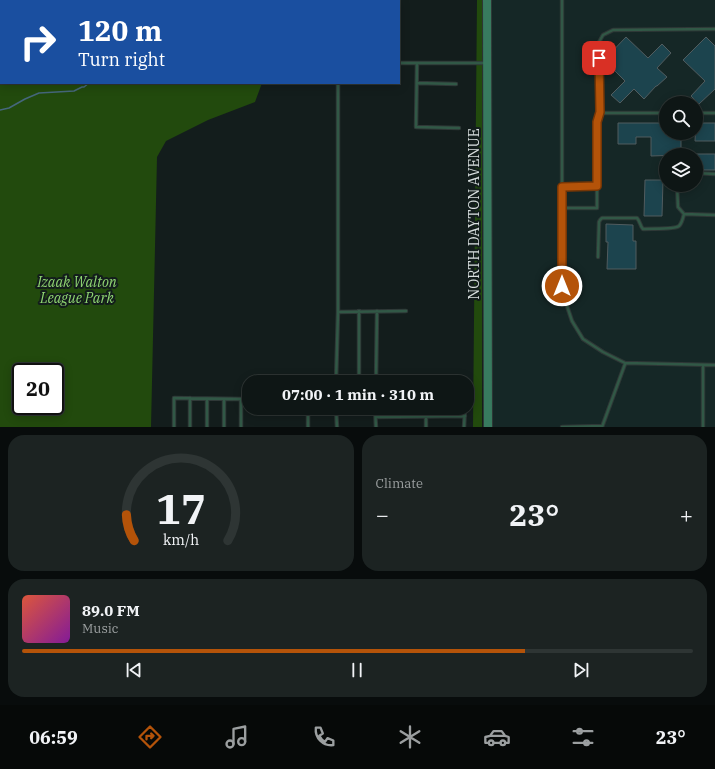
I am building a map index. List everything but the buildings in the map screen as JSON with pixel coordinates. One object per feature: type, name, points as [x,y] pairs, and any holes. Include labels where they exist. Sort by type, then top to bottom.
[{"type":"main road","name":"NORTH DAYTON AVENUE","points":[[487,0],[488,427]]},
{"type":"lane","points":[[562,0],[562,286],[572,321],[583,339],[603,352],[625,363],[715,365]]},
{"type":"lane","points":[[562,208],[597,208],[597,122],[600,112],[598,44],[603,35],[613,30],[715,29]]},
{"type":"lane","points":[[400,63],[487,63]]},
{"type":"lane","points":[[417,63],[416,127],[459,128]]},
{"type":"lane","points":[[417,83],[456,84]]},
{"type":"lane","points":[[336,375],[338,312],[338,84]]},
{"type":"lane","points":[[600,112],[659,113]]},
{"type":"lane","points":[[703,113],[715,113]]},
{"type":"lane","points":[[703,174],[715,174]]},
{"type":"lane","points":[[562,187],[597,186]]},
{"type":"lane","points":[[677,192],[678,207],[684,214],[715,215]]},
{"type":"lane","points":[[598,256],[598,222],[602,218],[637,218],[641,227],[644,229],[671,228],[681,224],[684,214]]},
{"type":"lane","points":[[376,375],[377,311]]},
{"type":"lane","points":[[338,312],[406,311]]},
{"type":"lane","points":[[359,312],[359,375]]},
{"type":"lane","points":[[562,427],[602,427],[625,363]]},
{"type":"lane","points":[[703,365],[703,427]]},
{"type":"lane","points":[[174,427],[174,398],[241,399],[241,427]]},
{"type":"lane","points":[[190,398],[190,427]]},
{"type":"lane","points":[[207,399],[207,427]]},
{"type":"lane","points":[[224,399],[224,427]]},
{"type":"lane","points":[[308,415],[308,427]]},
{"type":"lane","points":[[336,415],[337,427]]},
{"type":"lane","points":[[376,427],[376,417],[464,416],[464,427]]},
{"type":"lane","points":[[426,417],[426,427]]},
{"type":"shaded area","points":[[491,0],[715,0],[715,427],[491,427]]},
{"type":"green space","points":[[477,0],[482,0],[482,427],[473,427]]},
{"type":"green space","name":"Izaak Walton League Park","points":[[0,84],[262,84],[255,102],[208,120],[166,141],[157,157],[151,427],[0,427]]},
{"type":"waterway","points":[[0,110],[9,108],[39,93],[74,91],[88,84]]},
{"type":"route","points":[[562,286],[562,187],[597,186],[597,122],[600,112],[599,58]]}]
